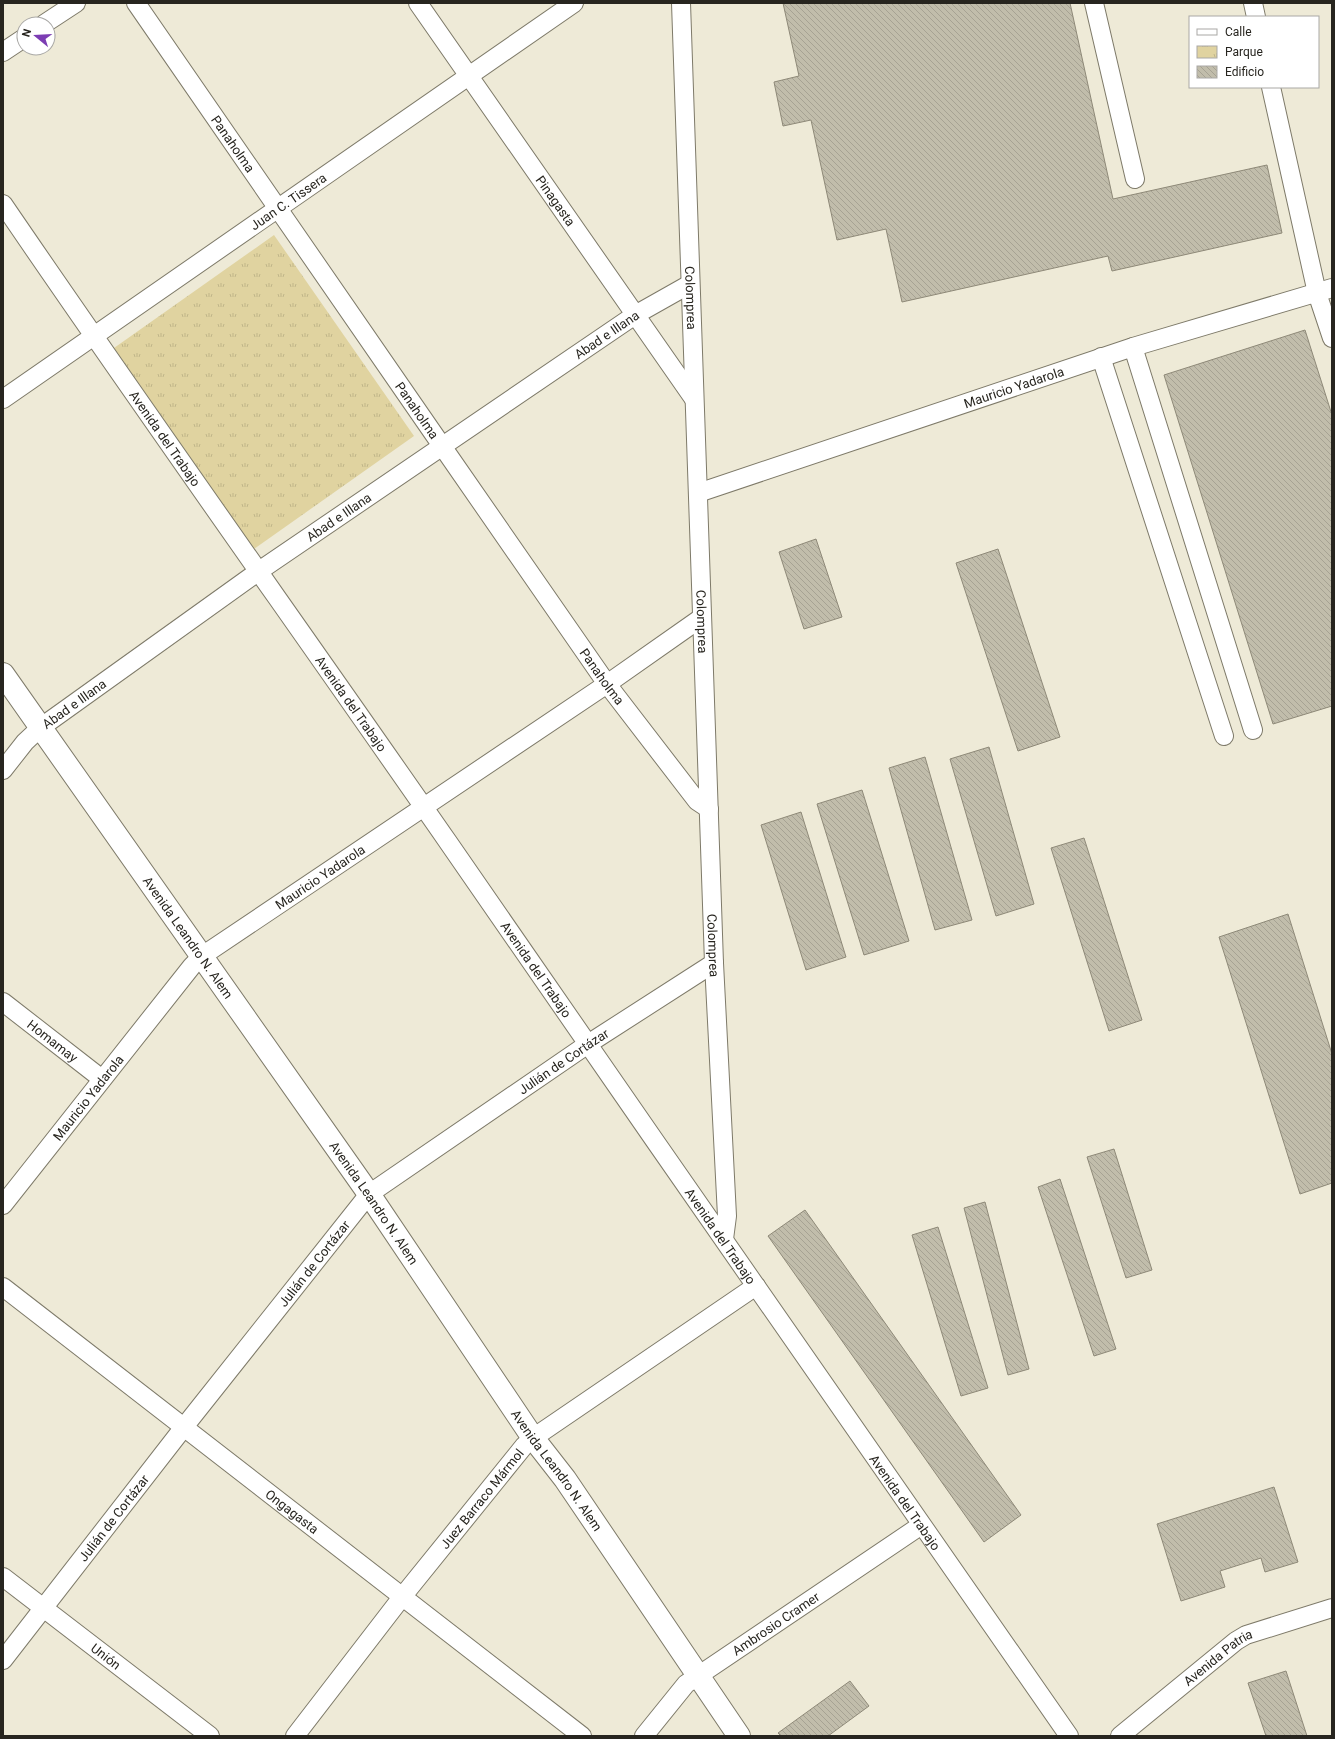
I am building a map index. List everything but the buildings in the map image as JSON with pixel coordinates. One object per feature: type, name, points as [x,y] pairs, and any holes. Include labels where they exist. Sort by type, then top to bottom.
[{"type":"main road","name":"Avenida Leandro N. Alem","points":[[3,674],[369,1194],[533,1438],[565,1480],[739,1736]]},
{"type":"street","points":[[56,16],[76,3]]},
{"type":"street","name":"Panaholma","points":[[136,3],[608,684],[697,801],[709,809]]},
{"type":"street","name":"Pinagasta","points":[[418,3],[694,399]]},
{"type":"street","name":"Juan C. Tissera","points":[[3,398],[574,3]]},
{"type":"street","name":"Colomprea","points":[[681,3],[714,963],[727,1216],[724,1239]]},
{"type":"street","points":[[1094,3],[1135,179]]},
{"type":"street","points":[[1253,3],[1256,16]]},
{"type":"street","points":[[3,52],[16,43]]},
{"type":"street","points":[[1272,88],[1324,291],[1332,338]]},
{"type":"street","name":"Avenida del Trabajo","points":[[3,204],[93,336],[259,571],[724,1239],[920,1526],[1068,1736]]},
{"type":"street","name":"Abad e Illana","points":[[3,770],[25,742],[40,728],[259,571],[635,315],[690,284]]},
{"type":"street","name":"Mauricio Yadarola","points":[[698,493],[1133,347],[1324,291]]},
{"type":"street","points":[[1133,347],[1253,730]]},
{"type":"street","points":[[1101,358],[1224,736]]},
{"type":"street","name":"Mauricio Yadarola","points":[[3,1205],[192,966],[202,956],[608,684],[701,618]]},
{"type":"street","points":[[1204,673],[1231,662]]},
{"type":"street","name":"Julián de Cortázar","points":[[3,1660],[184,1427],[369,1194],[588,1044],[714,963]]},
{"type":"street","name":"Homamay","points":[[3,1002],[102,1079]]},
{"type":"street","name":"Juez Barraco Mármol","points":[[295,1736],[402,1597],[524,1446],[533,1438],[756,1286]]},
{"type":"street","name":"Ongagasta","points":[[3,1287],[582,1736]]},
{"type":"street","name":"Ambrosio Cramer","points":[[644,1736],[686,1684],[920,1526]]},
{"type":"street","name":"Unión","points":[[3,1577],[210,1736]]},
{"type":"street","name":"Avenida Patria","points":[[1120,1736],[1236,1641],[1246,1635],[1332,1608]]},
{"type":"green space","points":[[274,235],[414,436],[254,549],[114,348]]}]
